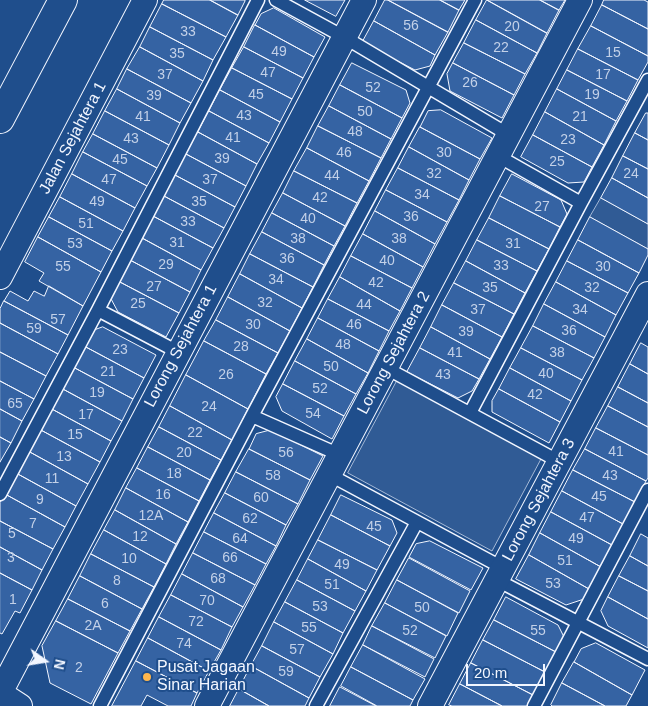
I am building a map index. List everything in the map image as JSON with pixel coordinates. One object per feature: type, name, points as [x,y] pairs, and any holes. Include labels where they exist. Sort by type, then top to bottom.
[{"type":"main road","points":[[0,119],[63,0]]},
{"type":"street","name":"Jalan Sejahtera 1","points":[[0,277],[145,0]]},
{"type":"street","name":"Lorong Sejahtera 1","points":[[0,693],[364,0]]},
{"type":"street","name":"Lorong Sejahtera 2","points":[[207,706],[580,0]]},
{"type":"street","name":"Lorong Sejahtera 3","points":[[430,706],[648,294]]},
{"type":"street","points":[[0,693],[20,706]]},
{"type":"lane","points":[[0,494],[98,310],[258,0]]},
{"type":"lane","points":[[276,0],[344,36],[509,135]]},
{"type":"lane","points":[[100,706],[252,416],[475,0]]},
{"type":"lane","points":[[470,413],[648,80]]},
{"type":"lane","points":[[498,156],[581,203]]},
{"type":"lane","points":[[98,310],[178,352]]},
{"type":"lane","points":[[386,368],[560,462]]},
{"type":"lane","points":[[252,416],[335,465],[417,522],[578,623],[648,660]]},
{"type":"lane","points":[[534,706],[648,490]]},
{"type":"lane","points":[[316,706],[417,522]]},
{"type":"shaded area","points":[[601,198],[648,224],[648,249],[590,217]]},
{"type":"shaded area","points":[[397,381],[541,459],[492,551],[348,473]]},
{"type":"building","points":[[164,0],[210,0],[238,15],[226,37],[162,4]]},
{"type":"building","points":[[210,0],[245,0],[245,1],[238,15]]},
{"type":"building","points":[[305,0],[345,0],[336,16]]},
{"type":"building","points":[[385,0],[448,32],[435,55],[374,21]]},
{"type":"building","points":[[388,0],[440,0],[459,10],[448,32]]},
{"type":"building","points":[[440,0],[465,0],[459,10]]},
{"type":"building","points":[[487,0],[547,33],[537,53],[476,20]]},
{"type":"building","points":[[487,0],[540,0],[559,10],[547,33]]},
{"type":"building","points":[[540,0],[565,0],[559,10]]},
{"type":"building","points":[[604,0],[644,0],[648,2],[648,29],[602,5]]},
{"type":"building","points":[[162,4],[226,37],[213,60],[150,27]]},
{"type":"building","points":[[602,5],[648,29],[648,56],[591,26]]},
{"type":"building","points":[[274,8],[325,37],[314,57],[255,25],[261,14]]},
{"type":"building","points":[[476,20],[537,53],[525,74],[464,43]]},
{"type":"building","points":[[374,21],[435,55],[430,66],[415,70],[362,43]]},
{"type":"building","points":[[255,25],[314,57],[303,78],[244,47]]},
{"type":"building","points":[[591,26],[648,56],[648,62],[638,80],[578,49]]},
{"type":"building","points":[[150,27],[213,60],[203,81],[140,47]]},
{"type":"building","points":[[464,43],[525,74],[514,95],[453,63]]},
{"type":"building","points":[[140,47],[203,81],[191,103],[127,69]]},
{"type":"building","points":[[244,47],[303,78],[292,99],[232,68]]},
{"type":"building","points":[[578,49],[638,80],[627,101],[567,70]]},
{"type":"building","points":[[352,63],[406,90],[410,103],[402,118],[340,85]]},
{"type":"building","points":[[453,63],[514,95],[502,118],[450,91],[447,74]]},
{"type":"building","points":[[232,68],[292,99],[280,122],[220,90]]},
{"type":"building","points":[[127,69],[191,103],[180,123],[117,89]]},
{"type":"building","points":[[567,70],[627,101],[616,121],[557,89]]},
{"type":"building","points":[[340,85],[402,118],[391,139],[329,106]]},
{"type":"building","points":[[117,89],[180,123],[169,145],[105,111]]},
{"type":"building","points":[[557,89],[616,121],[604,145],[545,112]]},
{"type":"building","points":[[220,90],[280,122],[269,143],[209,111]]},
{"type":"building","points":[[329,106],[391,139],[381,158],[318,126]]},
{"type":"building","points":[[441,110],[492,138],[480,159],[420,127],[428,111]]},
{"type":"building","points":[[105,111],[169,145],[157,168],[93,134]]},
{"type":"building","points":[[209,111],[269,143],[257,164],[198,132]]},
{"type":"building","points":[[545,112],[604,145],[592,167],[533,135]]},
{"type":"building","points":[[646,113],[648,113],[648,140],[635,133]]},
{"type":"building","points":[[318,126],[381,158],[369,181],[307,148]]},
{"type":"building","points":[[420,127],[480,159],[469,180],[409,147]]},
{"type":"building","points":[[198,132],[257,164],[246,186],[186,154]]},
{"type":"building","points":[[635,133],[648,140],[648,169],[623,156]]},
{"type":"building","points":[[93,134],[157,168],[147,186],[83,152]]},
{"type":"building","points":[[533,135],[592,167],[584,182],[568,183],[521,157]]},
{"type":"building","points":[[409,147],[469,180],[459,200],[398,168]]},
{"type":"building","points":[[307,148],[369,181],[357,203],[294,171]]},
{"type":"building","points":[[83,152],[147,186],[135,208],[72,174]]},
{"type":"building","points":[[186,154],[246,186],[235,207],[175,175]]},
{"type":"building","points":[[623,156],[648,169],[648,198],[612,178]]},
{"type":"building","points":[[398,168],[459,200],[447,222],[386,190]]},
{"type":"building","points":[[294,171],[357,203],[345,226],[283,193]]},
{"type":"building","points":[[72,174],[135,208],[123,231],[60,197]]},
{"type":"building","points":[[512,174],[561,200],[567,214],[560,227],[500,196]]},
{"type":"building","points":[[175,175],[235,207],[224,228],[164,196]]},
{"type":"building","points":[[612,178],[648,198],[648,224],[601,198]]},
{"type":"building","points":[[386,190],[447,222],[435,244],[375,211]]},
{"type":"building","points":[[283,193],[345,226],[334,246],[272,213]]},
{"type":"building","points":[[164,196],[224,228],[213,248],[153,216]]},
{"type":"building","points":[[500,196],[560,227],[549,249],[489,218]]},
{"type":"building","points":[[60,197],[123,231],[112,251],[49,217]]},
{"type":"building","points":[[375,211],[435,244],[423,267],[363,234]]},
{"type":"building","points":[[272,213],[334,246],[324,265],[262,232]]},
{"type":"building","points":[[153,216],[213,248],[201,270],[142,238]]},
{"type":"building","points":[[49,217],[112,251],[101,272],[38,237]]},
{"type":"building","points":[[590,217],[648,249],[648,255],[639,273],[578,240]]},
{"type":"building","points":[[489,218],[549,249],[537,271],[477,240]]},
{"type":"building","points":[[262,232],[324,265],[313,287],[250,254]]},
{"type":"building","points":[[363,234],[423,267],[412,288],[351,256]]},
{"type":"building","points":[[38,237],[101,272],[83,306],[39,281],[44,273],[25,262]]},
{"type":"building","points":[[142,238],[201,270],[190,292],[130,260]]},
{"type":"building","points":[[477,240],[537,271],[525,293],[466,261]]},
{"type":"building","points":[[578,240],[639,273],[628,293],[567,261]]},
{"type":"building","points":[[250,254],[313,287],[302,308],[240,274]]},
{"type":"building","points":[[351,256],[412,288],[400,311],[340,277]]},
{"type":"building","points":[[130,260],[190,292],[179,313],[118,281]]},
{"type":"building","points":[[466,261],[525,293],[514,314],[454,283]]},
{"type":"building","points":[[567,261],[628,293],[616,315],[556,282]]},
{"type":"building","points":[[240,274],[302,308],[290,331],[228,297]]},
{"type":"building","points":[[340,277],[400,311],[389,331],[328,299]]},
{"type":"building","points":[[118,281],[179,313],[166,337],[118,312],[110,297]]},
{"type":"building","points":[[556,282],[616,315],[605,337],[544,304]]},
{"type":"building","points":[[454,283],[514,314],[502,337],[442,305]]},
{"type":"building","points":[[49,286],[83,306],[68,335],[4,301],[10,291],[28,301],[34,291],[44,296]]},
{"type":"building","points":[[228,297],[290,331],[278,353],[216,320]]},
{"type":"building","points":[[328,299],[389,331],[379,351],[318,318]]},
{"type":"building","points":[[4,301],[68,335],[58,354],[0,323],[0,309]]},
{"type":"building","points":[[544,304],[605,337],[594,358],[533,326]]},
{"type":"building","points":[[442,305],[502,337],[490,359],[431,327]]},
{"type":"building","points":[[318,318],[379,351],[368,373],[307,339]]},
{"type":"building","points":[[216,320],[278,353],[266,374],[204,341]]},
{"type":"building","points":[[0,323],[58,354],[46,376],[0,352]]},
{"type":"building","points":[[533,326],[594,358],[582,380],[521,348]]},
{"type":"building","points":[[103,327],[156,355],[144,378],[84,346],[92,331]]},
{"type":"building","points":[[431,327],[490,359],[479,379],[420,348]]},
{"type":"building","points":[[307,339],[368,373],[356,394],[295,361]]},
{"type":"building","points":[[204,341],[266,374],[248,409],[186,375]]},
{"type":"building","points":[[641,343],[648,347],[648,374],[630,364]]},
{"type":"building","points":[[84,346],[144,378],[133,399],[73,367]]},
{"type":"building","points":[[420,348],[479,379],[472,391],[458,398],[407,372]]},
{"type":"building","points":[[521,348],[582,380],[571,401],[510,368]]},
{"type":"building","points":[[0,352],[46,376],[34,399],[0,381]]},
{"type":"building","points":[[295,361],[356,394],[344,416],[283,384]]},
{"type":"building","points":[[630,364],[648,374],[648,403],[618,387]]},
{"type":"building","points":[[73,367],[133,399],[122,421],[61,388]]},
{"type":"building","points":[[510,368],[571,401],[560,422],[499,389]]},
{"type":"building","points":[[186,375],[248,409],[232,440],[170,406]]},
{"type":"building","points":[[0,381],[34,399],[22,421],[0,409]]},
{"type":"building","points":[[283,384],[344,416],[332,439],[282,411],[276,397]]},
{"type":"building","points":[[618,387],[648,403],[648,427],[608,406]]},
{"type":"building","points":[[61,388],[122,421],[111,441],[50,408]]},
{"type":"building","points":[[499,389],[560,422],[549,443],[492,412],[492,401]]},
{"type":"building","points":[[170,406],[232,440],[221,460],[159,427]]},
{"type":"building","points":[[608,406],[648,427],[648,455],[596,428]]},
{"type":"building","points":[[50,408],[111,441],[100,462],[39,429]]},
{"type":"building","points":[[0,409],[22,421],[11,443],[0,437]]},
{"type":"building","points":[[159,427],[221,460],[210,480],[148,447]]},
{"type":"building","points":[[596,428],[648,455],[648,478],[646,481],[585,449]]},
{"type":"building","points":[[39,429],[100,462],[88,484],[28,451]]},
{"type":"building","points":[[271,430],[323,456],[310,480],[249,449],[256,434]]},
{"type":"building","points":[[0,437],[11,443],[0,462]]},
{"type":"building","points":[[148,447],[210,480],[199,501],[137,468]]},
{"type":"building","points":[[249,449],[310,480],[298,504],[236,472]]},
{"type":"building","points":[[585,449],[646,481],[635,502],[573,470]]},
{"type":"building","points":[[28,451],[88,484],[76,506],[16,473]]},
{"type":"building","points":[[137,468],[199,501],[188,522],[126,488]]},
{"type":"building","points":[[573,470],[635,502],[623,524],[562,491]]},
{"type":"building","points":[[236,472],[298,504],[286,525],[225,493]]},
{"type":"building","points":[[16,473],[76,506],[65,527],[5,494]]},
{"type":"building","points":[[126,488],[188,522],[176,544],[115,510]]},
{"type":"building","points":[[562,491],[623,524],[612,545],[551,512]]},
{"type":"building","points":[[225,493],[286,525],[276,546],[214,513]]},
{"type":"building","points":[[5,494],[65,527],[53,549],[0,521],[0,503]]},
{"type":"building","points":[[341,495],[392,520],[397,533],[390,546],[331,515]]},
{"type":"building","points":[[115,510],[176,544],[166,564],[104,530]]},
{"type":"building","points":[[551,512],[612,545],[601,567],[540,533]]},
{"type":"building","points":[[214,513],[276,546],[266,564],[204,532]]},
{"type":"building","points":[[331,515],[390,546],[377,570],[318,540]]},
{"type":"building","points":[[0,521],[53,549],[42,570],[0,547]]},
{"type":"building","points":[[104,530],[166,564],[154,587],[91,554]]},
{"type":"building","points":[[204,532],[266,564],[255,585],[193,553]]},
{"type":"building","points":[[540,533],[601,567],[589,589],[529,555]]},
{"type":"building","points":[[641,534],[648,538],[648,566],[630,556]]},
{"type":"building","points":[[318,540],[377,570],[366,591],[308,559]]},
{"type":"building","points":[[430,541],[483,568],[471,590],[409,557],[416,544]]},
{"type":"building","points":[[0,547],[42,570],[32,590],[0,573]]},
{"type":"building","points":[[193,553],[255,585],[243,607],[182,574]]},
{"type":"building","points":[[91,554],[154,587],[142,609],[80,576]]},
{"type":"building","points":[[529,555],[589,589],[584,599],[566,605],[516,579]]},
{"type":"building","points":[[630,556],[648,566],[648,591],[619,576]]},
{"type":"building","points":[[409,558],[470,591],[459,613],[397,580]]},
{"type":"building","points":[[308,559],[366,591],[355,611],[297,580]]},
{"type":"building","points":[[0,573],[32,590],[20,613],[15,611],[2,634],[0,633]]},
{"type":"building","points":[[182,574],[243,607],[232,627],[171,595]]},
{"type":"building","points":[[80,576],[142,609],[130,631],[68,599]]},
{"type":"building","points":[[619,576],[648,591],[648,619],[608,597]]},
{"type":"building","points":[[297,580],[355,611],[343,633],[285,602]]},
{"type":"building","points":[[397,580],[458,613],[447,636],[385,603]]},
{"type":"building","points":[[171,595],[232,627],[221,650],[159,617]]},
{"type":"building","points":[[506,597],[558,625],[564,637],[556,652],[494,620]]},
{"type":"building","points":[[608,597],[648,619],[648,648],[608,626],[601,611]]},
{"type":"building","points":[[68,599],[130,631],[118,653],[56,621]]},
{"type":"building","points":[[285,602],[343,633],[333,654],[274,622]]},
{"type":"building","points":[[385,603],[446,636],[435,658],[372,626]]},
{"type":"building","points":[[159,617],[221,650],[209,671],[148,638]]},
{"type":"building","points":[[494,620],[556,652],[545,672],[483,640]]},
{"type":"building","points":[[56,621],[118,653],[91,704],[50,683],[42,646]]},
{"type":"building","points":[[274,622],[333,654],[320,677],[262,646]]},
{"type":"building","points":[[372,626],[434,659],[425,677],[363,645]]},
{"type":"building","points":[[148,638],[209,671],[197,693],[136,661]]},
{"type":"building","points":[[483,640],[545,672],[533,695],[471,663]]},
{"type":"building","points":[[596,643],[645,670],[632,695],[574,662],[581,649]]},
{"type":"building","points":[[363,645],[425,679],[413,700],[351,667]]},
{"type":"building","points":[[262,646],[320,677],[309,698],[251,666]]},
{"type":"building","name":"Pusat Jagaan Sinar Harian","points":[[136,661],[197,693],[191,706],[168,706],[147,695],[141,706],[112,706]]},
{"type":"building","points":[[574,662],[632,695],[626,706],[605,706],[562,683]]},
{"type":"building","points":[[471,663],[533,695],[527,706],[502,706],[460,684]]},
{"type":"building","points":[[251,666],[309,698],[305,706],[269,706],[239,689]]},
{"type":"building","points":[[351,667],[413,700],[410,706],[377,706],[341,686]]},
{"type":"building","points":[[562,683],[605,706],[552,706]]},
{"type":"building","points":[[460,684],[502,706],[449,705]]},
{"type":"building","points":[[340,687],[376,706],[330,706]]},
{"type":"building","points":[[239,689],[269,706],[230,706]]},
{"type":"place","name":"Pusat Jagaan Sinar Harian","points":[[147,677]]}]
